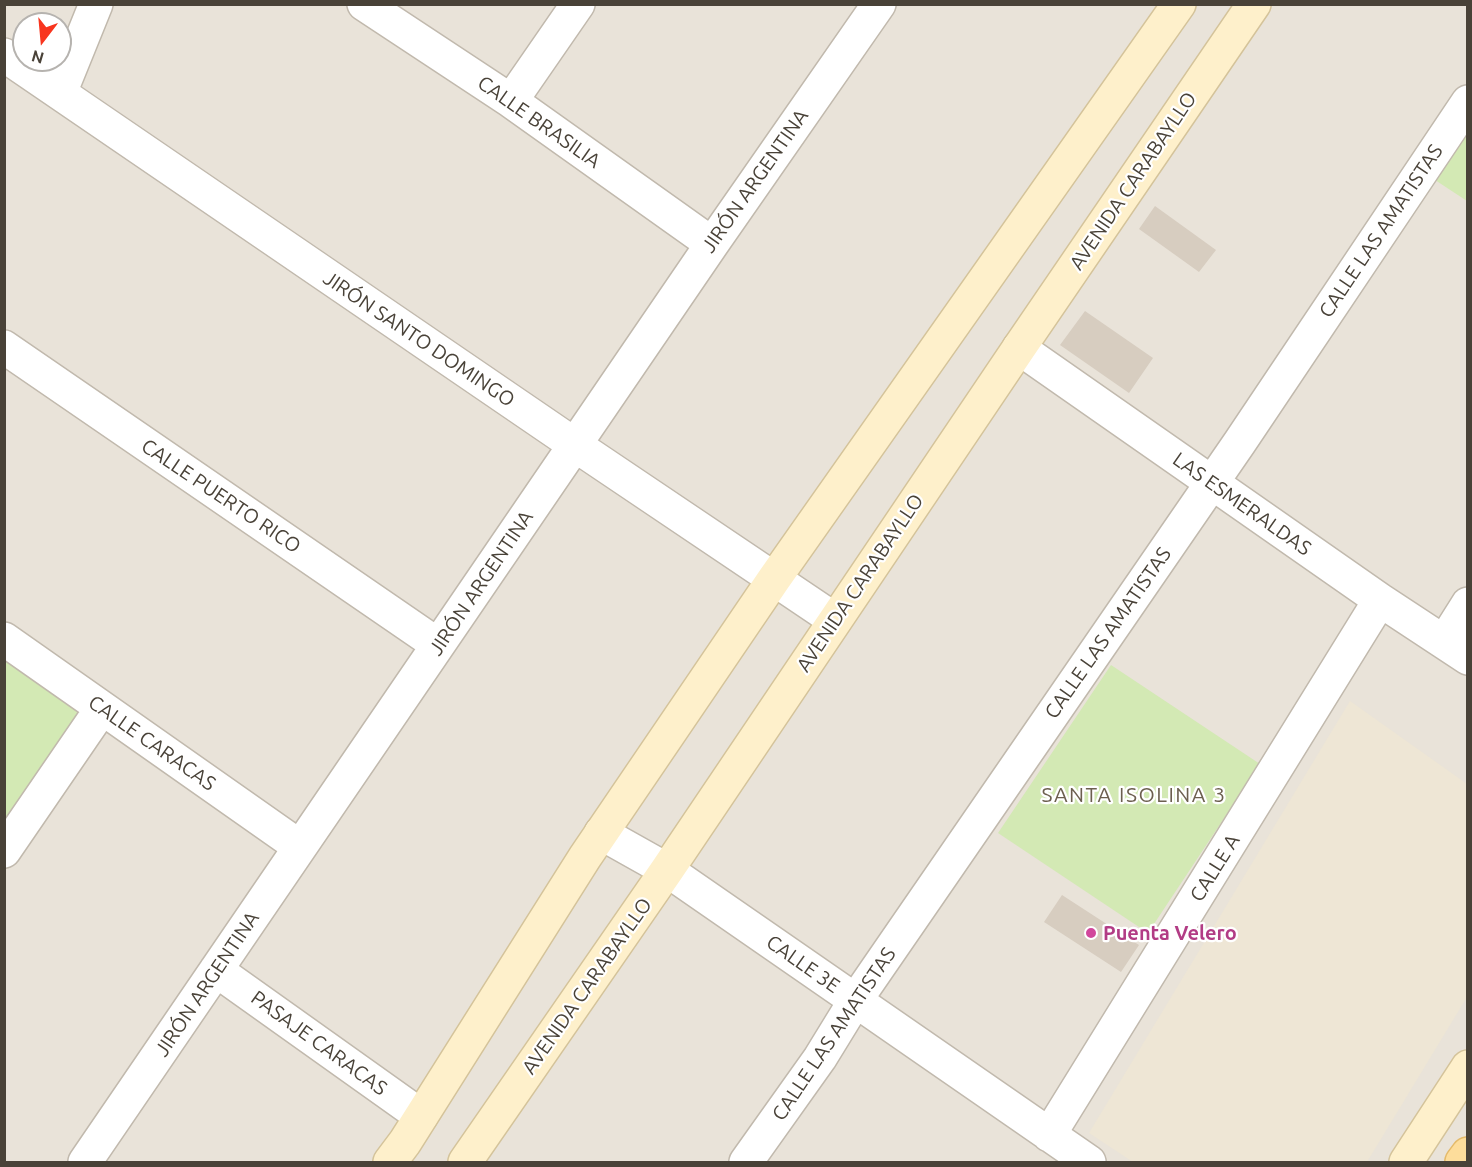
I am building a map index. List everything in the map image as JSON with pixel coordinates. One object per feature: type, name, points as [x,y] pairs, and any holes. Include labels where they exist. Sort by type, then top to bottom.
[{"type":"main road","points":[[390,1162],[602,832],[774,579],[1179,4]]},
{"type":"main road","name":"AVENIDA CARABAYLLO","points":[[465,1162],[667,870],[1254,4]]},
{"type":"main road","points":[[1406,1162],[1467,1067]]},
{"type":"main road","points":[[1462,1162],[1467,1154]]},
{"type":"street","points":[[60,93],[96,4]]},
{"type":"street","name":"CALLE BRASILIA","points":[[364,4],[511,101],[712,243]]},
{"type":"street","points":[[511,101],[578,4]]},
{"type":"street","name":"JIRÓN ARGENTINA","points":[[85,1162],[712,243],[879,4]]},
{"type":"street","name":"JIRÓN SANTO DOMINGO","points":[[4,55],[835,620]]},
{"type":"street","name":"CALLE LAS AMATISTAS","points":[[746,1162],[820,1058],[855,1001],[1212,483],[1467,102]]},
{"type":"street","name":"CALLE PUERTO RICO","points":[[4,347],[438,645]]},
{"type":"street","name":"LAS ESMERALDAS","points":[[1019,348],[1380,600],[1456,650]]},
{"type":"street","name":"CALLE A","points":[[1049,1135],[1380,600]]},
{"type":"street","points":[[1456,650],[1467,604]]},
{"type":"street","name":"CALLE CARACAS","points":[[4,639],[300,847]]},
{"type":"street","points":[[4,851],[102,708]]},
{"type":"street","name":"CALLE 3E","points":[[602,832],[667,870],[1089,1162]]},
{"type":"street","name":"PASAJE CARACAS","points":[[216,970],[421,1116]]},
{"type":"shaded area","points":[[5,5],[1467,5],[1467,1162],[5,1162]]},
{"type":"shaded area","points":[[1350,701],[1467,784],[1467,997],[1367,1162],[1133,1162],[1089,1133]]},
{"type":"green space","points":[[1467,125],[1467,201],[1432,178]]},
{"type":"green space","points":[[5,658],[81,712],[5,824]]},
{"type":"green space","points":[[1111,665],[1260,764],[1148,933],[998,833]]},
{"type":"building","points":[[1155,206],[1216,250],[1199,272],[1139,229]]},
{"type":"building","points":[[1085,311],[1153,358],[1129,393],[1060,345]]},
{"type":"building","name":"Puenta Velero","points":[[1062,895],[1139,945],[1121,972],[1044,922]]},
{"type":"place","name":"Puenta Velero","points":[[1091,933]]},
{"type":"district","name":"SANTA ISOLINA 3","points":[[1134,795]]}]
